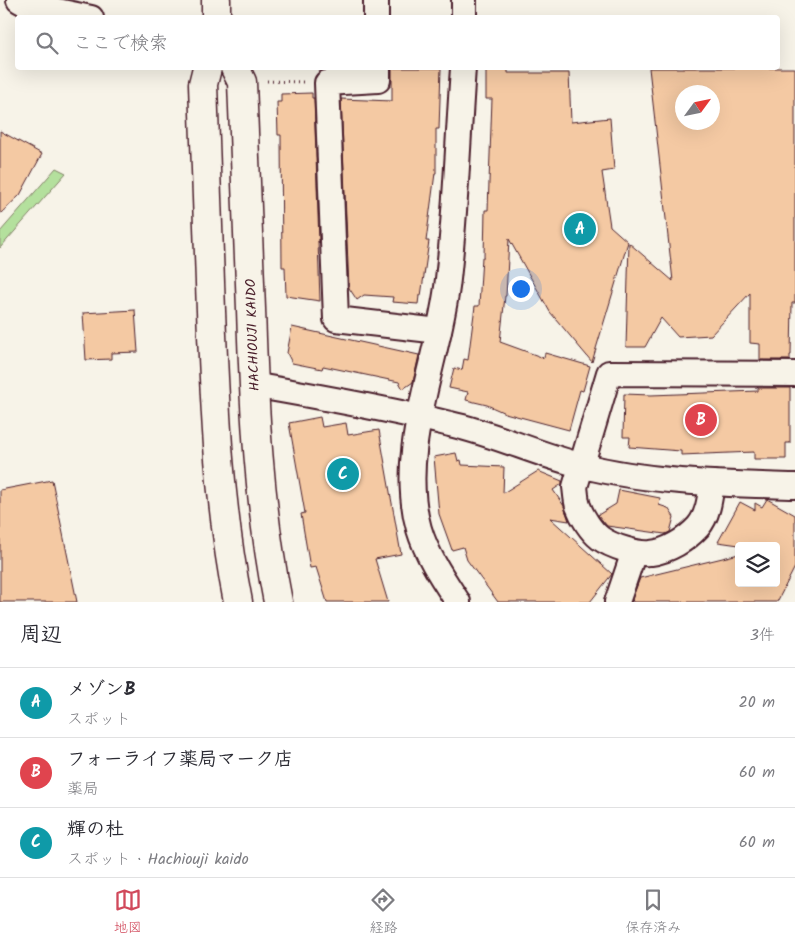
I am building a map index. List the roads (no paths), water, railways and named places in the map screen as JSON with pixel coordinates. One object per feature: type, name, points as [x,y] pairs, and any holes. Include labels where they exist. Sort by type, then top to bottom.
[{"type":"street","points":[[19,0],[28,5],[76,15]]},
{"type":"street","points":[[216,0],[216,15]]},
{"type":"street","points":[[376,0],[376,15]]},
{"type":"street","points":[[464,0],[464,15]]},
{"type":"street","points":[[207,70],[203,84],[214,388],[220,476],[228,546],[238,602]]},
{"type":"street","name":"HACHIOUJI KAIDO","points":[[236,70],[242,82],[253,385],[261,486],[267,538],[278,602]]},
{"type":"street","points":[[378,70],[378,80],[327,83],[336,319],[439,331]]},
{"type":"street","points":[[458,602],[434,565],[419,529],[414,498],[413,467],[419,416],[439,331],[448,280],[463,70]]},
{"type":"street","points":[[712,484],[707,510],[699,526],[668,549],[650,554],[634,552],[600,538],[587,523],[578,506],[575,487],[609,373],[795,374]]},
{"type":"street","points":[[253,385],[419,416],[459,426],[581,465],[661,480],[712,484],[795,486]]},
{"type":"street","points":[[617,602],[634,552]]},
{"type":"place","name":"メゾンB","points":[[580,229]]},
{"type":"place","name":"フォーライフ薬局マーク店","points":[[701,420]]},
{"type":"place","name":"輝の杜","points":[[343,474]]}]
